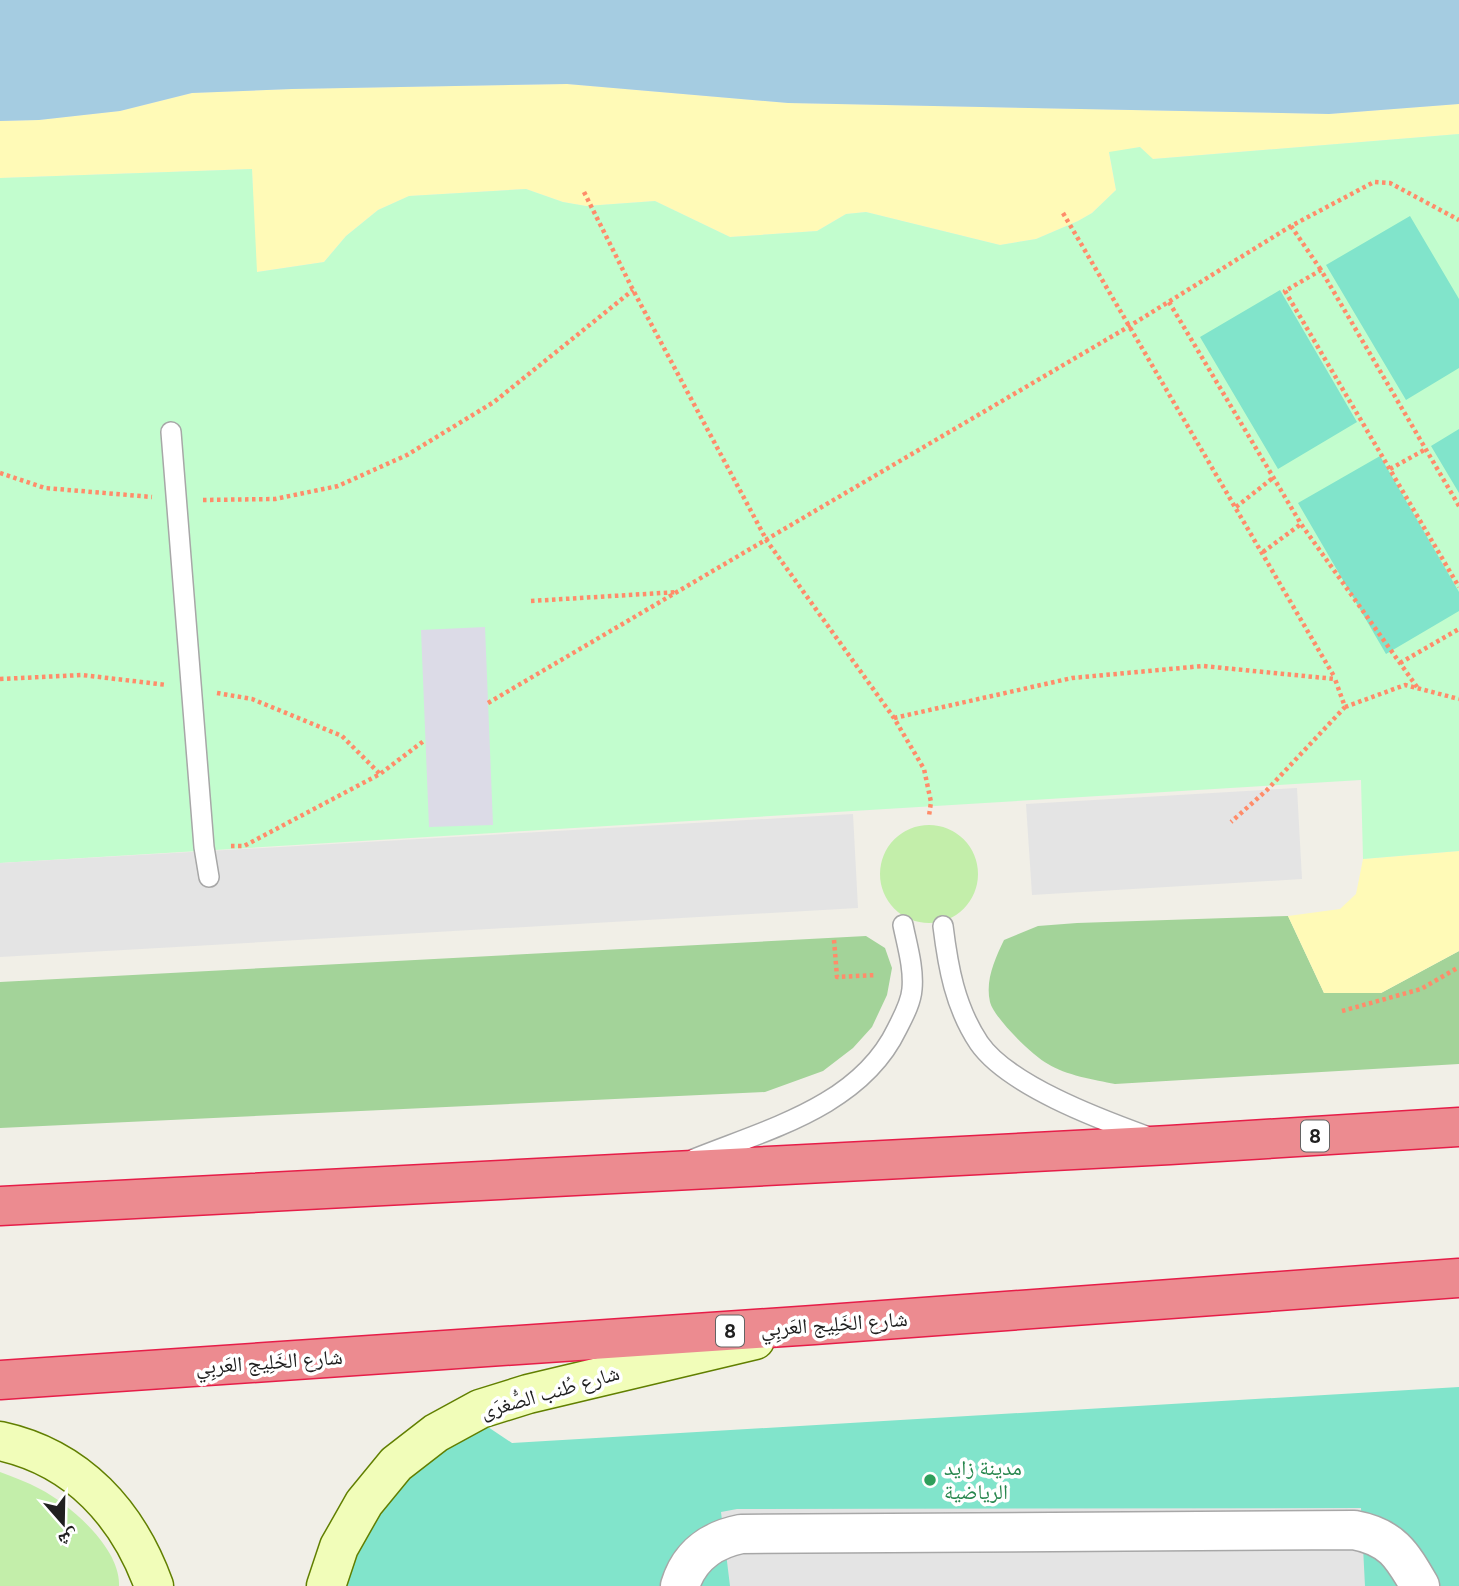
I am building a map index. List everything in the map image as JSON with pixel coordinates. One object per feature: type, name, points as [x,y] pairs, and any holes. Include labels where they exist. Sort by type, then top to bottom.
[{"type":"highway","name":"8","points":[[0,1206],[1170,1145],[1459,1127]]},
{"type":"highway","name":"شارع الخَلِيج العَربِي","points":[[0,1380],[1459,1278]]},
{"type":"street","name":"شارع طُنب الصُّغرَى","points":[[326,1586],[339,1547],[364,1503],[396,1464],[436,1433],[480,1409],[528,1394],[814,1325]]},
{"type":"street","points":[[0,1441],[30,1451],[77,1476],[97,1492],[115,1511],[146,1576]]},
{"type":"street","points":[[680,1586],[691,1562],[701,1551],[726,1536],[741,1534],[1354,1530],[1369,1533],[1395,1548],[1420,1586]]},
{"type":"lane","points":[[171,432],[204,847],[209,877]]},
{"type":"lane","points":[[666,1171],[814,1110],[852,1087],[873,1068],[892,1040],[906,1012],[912,989],[903,925]]},
{"type":"lane","points":[[943,926],[953,987],[972,1031],[991,1058],[1035,1086],[1097,1119],[1170,1145]]},
{"type":"path","points":[[488,703],[1128,327],[1292,226],[1374,183],[1390,183],[1459,220]]},
{"type":"path","points":[[584,192],[633,290],[767,541],[894,718],[924,769],[931,802],[929,816]]},
{"type":"path","points":[[1063,213],[1263,552],[1335,679],[1345,707]]},
{"type":"path","points":[[1292,226],[1321,270],[1459,506]]},
{"type":"path","points":[[1321,270],[1285,291],[1459,587]]},
{"type":"path","points":[[0,473],[46,488],[177,500],[275,499],[338,486],[396,460],[494,402],[633,290]]},
{"type":"path","points":[[1169,302],[1301,524],[1417,687]]},
{"type":"path","points":[[1390,469],[1426,449]]},
{"type":"path","points":[[1236,507],[1274,477]]},
{"type":"path","points":[[1263,552],[1301,524]]},
{"type":"path","points":[[531,601],[679,592]]},
{"type":"path","points":[[1400,663],[1459,629]]},
{"type":"path","points":[[894,718],[1072,678],[1203,666],[1335,679]]},
{"type":"path","points":[[1231,822],[1267,790],[1345,707],[1405,685],[1459,699]]},
{"type":"path","points":[[204,847],[244,846],[380,774],[425,740]]},
{"type":"path","points":[[834,940],[837,977],[876,975]]},
{"type":"path","points":[[1342,1010],[1421,989],[1459,967]]},
{"type":"green space","points":[[1459,134],[1459,851],[1363,859],[1361,780],[0,863],[0,178],[252,169],[257,272],[324,262],[346,236],[378,210],[409,196],[526,189],[563,202],[586,206],[655,201],[730,237],[817,231],[846,214],[866,212],[1000,245],[1036,239],[1092,213],[1116,190],[1109,152],[1140,147],[1153,159]]},
{"type":"green space","points":[[1410,216],[1459,299],[1459,368],[1406,400],[1326,265]]},
{"type":"green space","points":[[1280,290],[1357,422],[1278,469],[1200,337]]},
{"type":"green space","points":[[1459,429],[1459,493],[1431,446]]},
{"type":"green space","points":[[1380,456],[1459,592],[1459,611],[1386,654],[1298,503]]},
{"type":"green space","points":[[929,825],[948,829],[964,839],[974,855],[978,874],[974,893],[964,909],[948,919],[929,923],[910,919],[894,909],[884,893],[880,874],[884,855],[894,839],[910,829]]},
{"type":"green space","points":[[1288,916],[1324,993],[1381,993],[1459,951],[1459,1064],[1115,1084],[1071,1074],[1041,1060],[1006,1027],[990,1002],[990,978],[1004,940],[1038,926]]},
{"type":"green space","points":[[866,936],[885,948],[892,968],[887,995],[872,1027],[853,1048],[823,1071],[765,1092],[0,1128],[0,982]]},
{"type":"green space","name":"مدينة زايد الرياضية","points":[[1459,1387],[1459,1586],[346,1586],[360,1540],[410,1469],[485,1425],[512,1443]]},
{"type":"green space","points":[[0,1472],[40,1489],[79,1517],[112,1557],[119,1586],[0,1586]]},
{"type":"sand","points":[[567,84],[788,103],[1329,114],[1459,104],[1459,134],[1152,159],[1140,147],[1109,153],[1116,190],[1092,213],[1036,239],[1000,245],[866,212],[846,214],[817,231],[730,237],[655,201],[586,206],[563,202],[526,189],[409,196],[378,210],[346,236],[324,262],[256,272],[252,169],[0,178],[0,121],[39,120],[120,111],[192,93]]},
{"type":"sand","points":[[1459,851],[1459,951],[1381,993],[1324,993],[1288,916],[1340,909],[1356,894],[1363,859]]},
{"type":"shaded area","points":[[485,627],[493,825],[429,827],[421,630]]},
{"type":"shaded area","points":[[1297,788],[1302,879],[1032,895],[1026,804]]},
{"type":"shaded area","points":[[853,814],[858,908],[0,957],[0,863]]},
{"type":"shaded area","points":[[1361,1508],[1365,1586],[730,1586],[721,1512],[737,1509]]},
{"type":"water","points":[[0,0],[1459,0],[1459,104],[1329,114],[788,103],[567,84],[192,93],[120,111],[39,120],[0,121]]},
{"type":"place","name":"مدينة زايد الرياضية","points":[[930,1480]]}]
